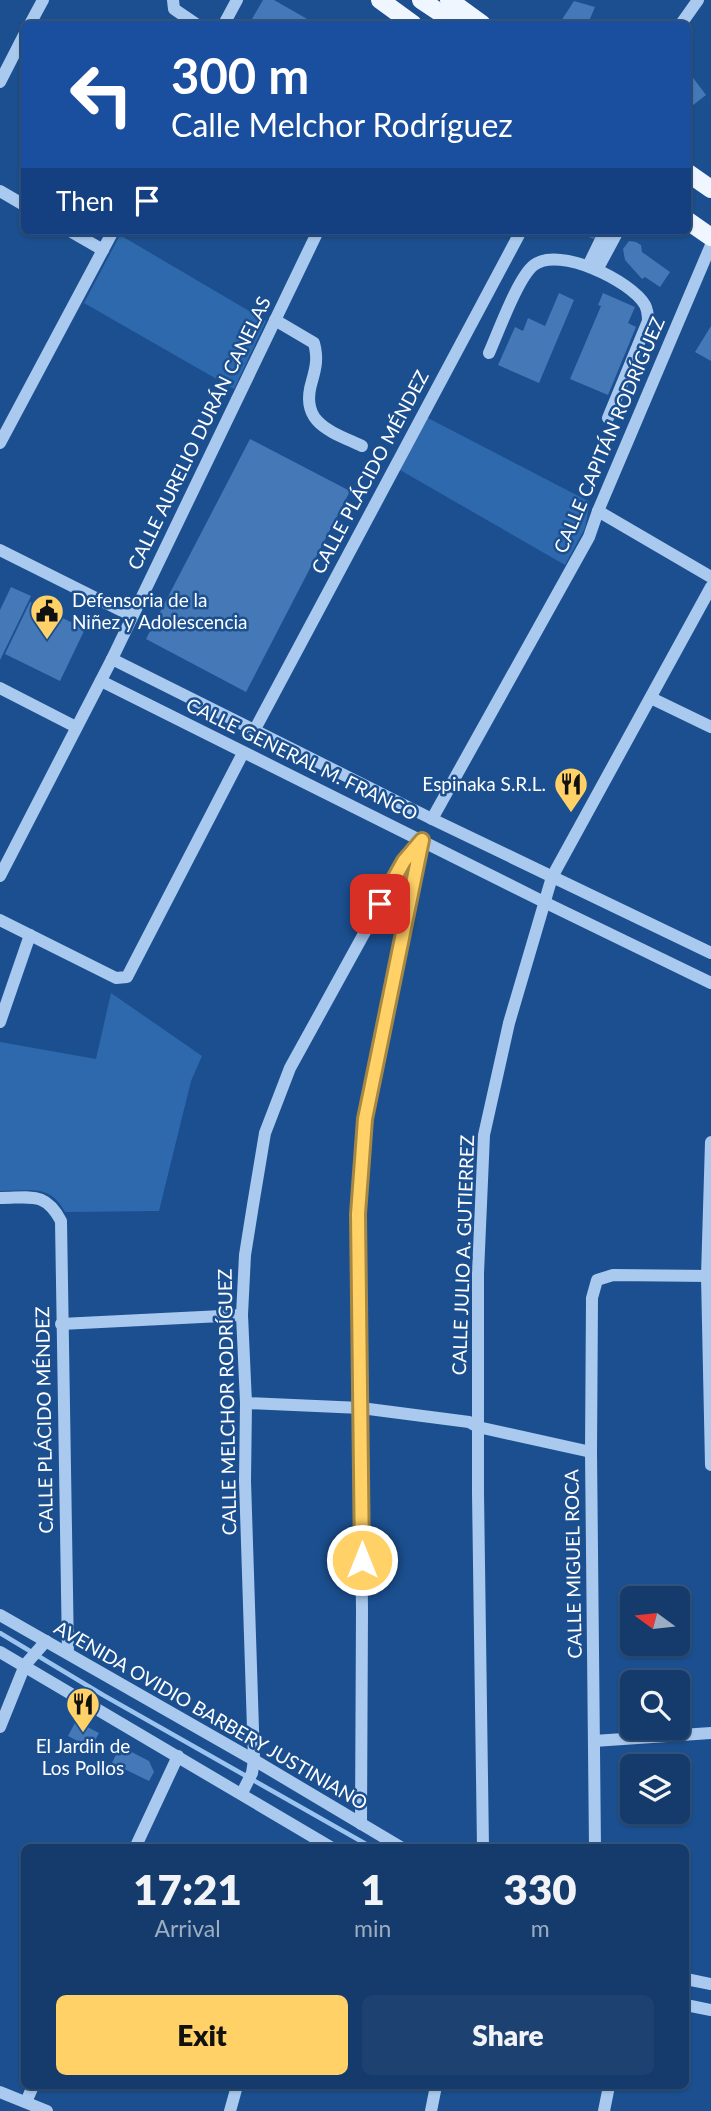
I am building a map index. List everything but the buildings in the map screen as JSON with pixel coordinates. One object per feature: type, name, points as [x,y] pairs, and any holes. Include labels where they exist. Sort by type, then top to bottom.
[{"type":"main road","points":[[380,0],[409,21]]},
{"type":"main road","points":[[421,0],[452,21]]},
{"type":"main road","points":[[449,0],[478,21]]},
{"type":"main road","points":[[691,175],[711,189]]},
{"type":"main road","points":[[691,223],[711,237]]},
{"type":"street","points":[[32,21],[43,0]]},
{"type":"street","points":[[173,0],[174,9],[191,21]]},
{"type":"street","points":[[226,21],[237,0]]},
{"type":"street","points":[[683,21],[698,0]]},
{"type":"street","points":[[0,82],[21,41]]},
{"type":"street","points":[[0,191],[21,203]]},
{"type":"street","points":[[77,235],[103,250]]},
{"type":"street","points":[[0,443],[111,235]]},
{"type":"street","name":"CALLE AURELIO DURÁN CANELAS","points":[[0,876],[112,659],[316,235]]},
{"type":"street","name":"CALLE PLÁCIDO MÉNDEZ","points":[[254,731],[519,235]]},
{"type":"street","points":[[593,268],[604,235]]},
{"type":"street","points":[[593,268],[615,235]]},
{"type":"street","name":"CALLE CAPITÁN RODRÍGUEZ","points":[[432,819],[589,537],[711,245]]},
{"type":"street","points":[[489,353],[521,283],[536,263],[569,260],[593,268],[636,295],[644,302],[648,311],[648,321],[608,418]]},
{"type":"street","points":[[275,320],[314,343],[317,362],[308,392],[309,411],[314,419],[362,446]]},
{"type":"street","points":[[598,511],[711,577]]},
{"type":"street","points":[[0,550],[132,616]]},
{"type":"street","name":"CALLE JULIO A. GUTIERREZ","points":[[482,1844],[478,1273],[484,1135],[509,1023],[552,877],[711,587]]},
{"type":"street","name":"CALLE GENERAL M. FRANCO","points":[[112,659],[432,819],[711,953]]},
{"type":"street","name":"CALLE GENERAL M. FRANCO","points":[[101,681],[711,984]]},
{"type":"street","points":[[0,688],[76,727]]},
{"type":"street","points":[[163,711],[173,690]]},
{"type":"street","points":[[651,698],[711,727]]},
{"type":"street","points":[[0,920],[116,978],[127,976],[243,753]]},
{"type":"street","points":[[361,1824],[358,1214],[365,1119],[422,840]]},
{"type":"street","name":"CALLE MELCHOR RODRÍGUEZ","points":[[253,1766],[242,1315],[245,1255],[265,1133],[290,1068],[316,1017],[404,861],[422,840]]},
{"type":"street","points":[[0,1022],[30,934]]},
{"type":"street","points":[[711,1142],[711,1465]]},
{"type":"street","name":"CALLE PLÁCIDO MÉNDEZ","points":[[0,1198],[37,1198],[53,1206],[61,1221],[68,1653]]},
{"type":"street","name":"CALLE MIGUEL ROCA","points":[[595,1844],[592,1298],[597,1280],[613,1275],[709,1276]]},
{"type":"street","points":[[61,1324],[242,1315]]},
{"type":"street","points":[[246,1403],[361,1408],[469,1422],[478,1427],[591,1452]]},
{"type":"street","name":"AVENIDA OVIDIO BARBERY JUSTINIANO","points":[[0,1615],[35,1654],[178,1756],[244,1789],[307,1842]]},
{"type":"street","name":"AVENIDA OVIDIO BARBERY JUSTINIANO","points":[[0,1652],[68,1653],[253,1766],[395,1844]]},
{"type":"street","points":[[0,1727],[35,1654]]},
{"type":"street","points":[[594,1741],[711,1734]]},
{"type":"street","points":[[137,1844],[178,1756]]},
{"type":"street","points":[[244,1789],[253,1766]]},
{"type":"street","points":[[689,1980],[711,1984]]},
{"type":"street","points":[[689,2006],[711,2010]]},
{"type":"street","points":[[26,2102],[32,2089]]},
{"type":"street","points":[[230,2111],[236,2089]]},
{"type":"street","points":[[431,2111],[435,2089]]},
{"type":"street","points":[[604,2111],[608,2089]]},
{"type":"street","points":[[0,2092],[47,2111]]},
{"type":"shaded area","points":[[120,235],[266,321],[234,389],[84,303]]},
{"type":"shaded area","points":[[426,417],[590,502],[585,528],[565,565],[400,470]]},
{"type":"shaded area","points":[[111,993],[202,1056],[191,1081],[159,1211],[65,1212],[52,1196],[45,1193],[29,1190],[0,1191],[0,1042],[96,1059]]},
{"type":"waterway","points":[[0,1633],[103,1695],[366,1844]]},
{"type":"place","name":"Defensoria de la Niñez y Adolescencia","points":[[47,641]]},
{"type":"place","name":"Espinaka S.R.L.","points":[[571,814]]},
{"type":"place","name":"El Jardin de Los Pollos","points":[[83,1734]]},
{"type":"route","points":[[362,1560],[358,1214],[361,1157],[365,1119],[422,840],[404,861],[380,904]]}]
